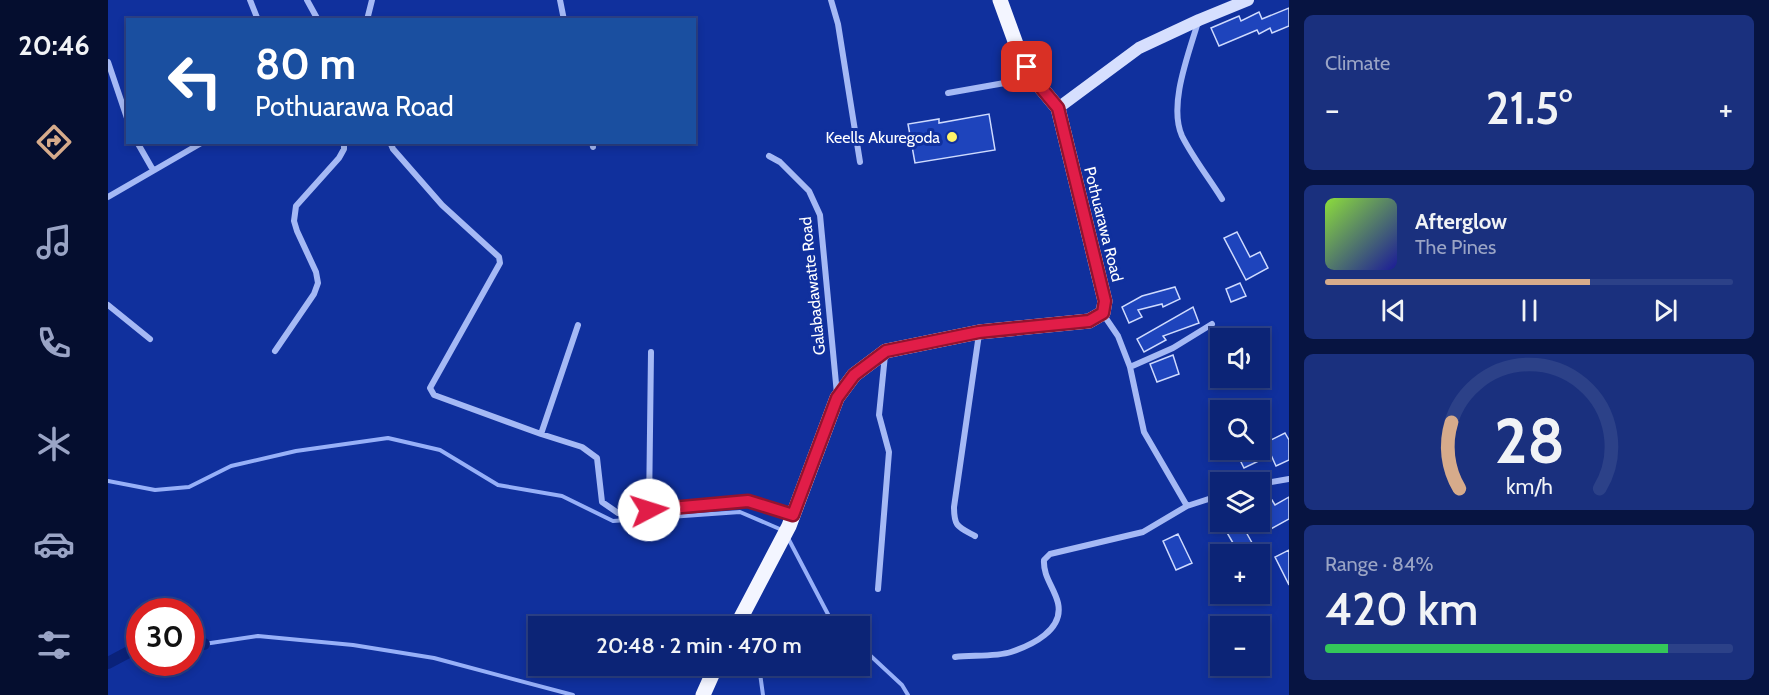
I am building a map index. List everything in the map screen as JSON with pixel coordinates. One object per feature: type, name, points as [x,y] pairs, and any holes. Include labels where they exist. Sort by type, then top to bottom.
[{"type":"main road","points":[[1000,0],[1020,55],[1033,78],[1058,108]]},
{"type":"main road","name":"Pothuarawa Road","points":[[1058,108],[1105,301],[1103,313]]},
{"type":"main road","points":[[742,616],[791,521],[837,398],[854,375],[886,351],[979,332],[1089,321],[1103,313]]},
{"type":"main road","points":[[703,695],[712,676]]},
{"type":"street","points":[[250,0],[257,18]]},
{"type":"street","points":[[307,0],[317,18]]},
{"type":"street","points":[[368,18],[372,0]]},
{"type":"street","points":[[560,0],[564,18]]},
{"type":"street","points":[[831,0],[838,24],[860,162]]},
{"type":"street","points":[[1058,108],[1139,48],[1198,20],[1248,0]]},
{"type":"street","points":[[1198,20],[1179,92],[1178,113],[1181,134],[1222,199]]},
{"type":"street","points":[[108,62],[126,115]]},
{"type":"street","points":[[948,93],[1033,78]]},
{"type":"street","points":[[138,144],[153,170]]},
{"type":"street","points":[[108,197],[199,144]]},
{"type":"street","points":[[274,351],[314,294],[318,283],[316,272],[294,221],[296,206],[339,158],[344,144]]},
{"type":"street","points":[[391,144],[442,205],[499,257],[500,263],[430,388],[434,395],[582,447],[597,458],[602,502],[618,513],[748,501],[791,521]]},
{"type":"street","name":"Galabadawatte Road","points":[[769,156],[780,162],[809,191],[820,214],[837,398]]},
{"type":"street","points":[[108,305],[150,339]]},
{"type":"street","points":[[1103,313],[1118,336],[1130,367],[1144,432],[1186,506]]},
{"type":"street","points":[[541,434],[578,324]]},
{"type":"street","points":[[1130,367],[1173,348],[1212,324]]},
{"type":"street","points":[[975,536],[959,528],[954,521],[954,507],[979,332]]},
{"type":"street","points":[[878,588],[889,452],[879,415],[886,351]]},
{"type":"street","points":[[649,510],[651,352]]},
{"type":"street","points":[[1270,482],[1289,479]]},
{"type":"street","points":[[955,657],[1010,652],[1041,637],[1055,627],[1058,604],[1043,570],[1044,560],[1050,554],[1143,532],[1186,506],[1210,498]]},
{"type":"building","points":[[1289,8],[1289,26],[1272,33],[1270,28],[1259,34],[1257,30],[1219,46],[1211,28],[1239,16],[1241,21],[1259,12],[1262,19]]},
{"type":"building","name":"Keells Akuregoda","points":[[989,114],[995,150],[915,163],[908,124],[939,119],[939,123]]},
{"type":"building","points":[[1237,232],[1250,257],[1260,252],[1268,268],[1246,280],[1224,238]]},
{"type":"building","points":[[1240,283],[1246,296],[1231,302],[1226,289]]},
{"type":"building","points":[[1175,287],[1180,299],[1163,307],[1162,304],[1138,310],[1142,317],[1129,323],[1122,307],[1142,296]]},
{"type":"building","points":[[1193,307],[1199,323],[1163,336],[1166,340],[1144,352],[1137,339]]},
{"type":"building","points":[[1173,355],[1179,374],[1157,382],[1150,364]]},
{"type":"building","points":[[1285,433],[1289,440],[1289,460],[1276,466],[1270,455],[1270,440]]},
{"type":"building","points":[[1240,460],[1261,460],[1244,468]]},
{"type":"building","points":[[1289,497],[1289,519],[1270,529],[1270,501],[1272,500],[1275,505]]},
{"type":"building","points":[[1227,532],[1246,532],[1253,544],[1234,544]]},
{"type":"building","points":[[1178,534],[1192,563],[1176,570],[1163,541]]},
{"type":"building","points":[[1289,550],[1289,585],[1275,557]]},
{"type":"waterway","points":[[108,481],[155,490],[189,487],[231,466],[296,451],[388,438],[440,450],[498,485],[562,496],[613,521],[740,512],[782,530]]},
{"type":"waterway","points":[[788,538],[829,616]]},
{"type":"waterway","points":[[204,644],[258,636],[353,645],[434,658],[573,695]]},
{"type":"waterway","points":[[108,663],[126,653]]},
{"type":"waterway","points":[[870,655],[902,685],[908,695]]},
{"type":"waterway","points":[[760,676],[763,695]]},
{"type":"place","name":"Keells Akuregoda","points":[[952,137]]},
{"type":"route","points":[[649,510],[748,501],[793,515],[837,398],[854,375],[886,351],[979,332],[1089,321],[1103,313],[1105,301],[1058,108],[1033,78],[1027,67]]}]
